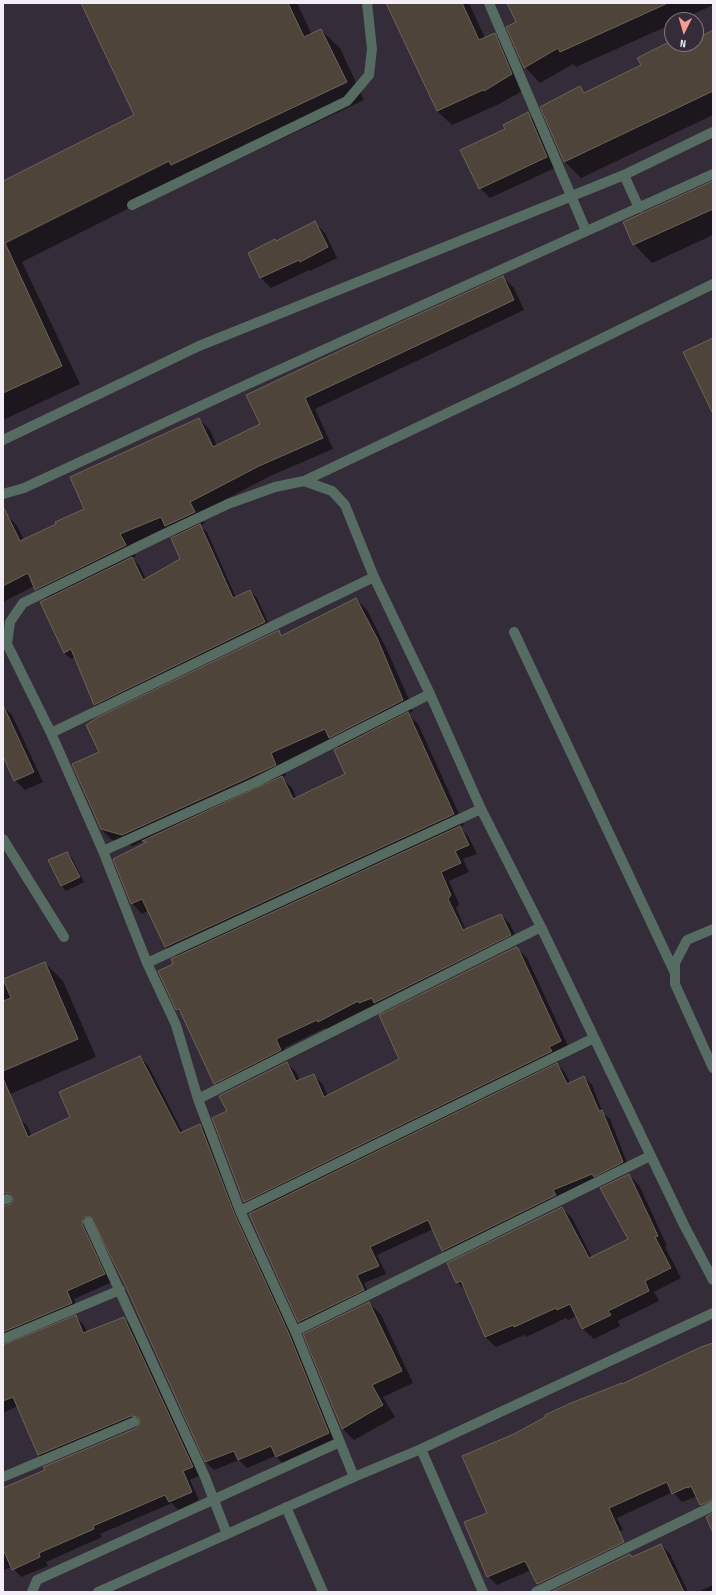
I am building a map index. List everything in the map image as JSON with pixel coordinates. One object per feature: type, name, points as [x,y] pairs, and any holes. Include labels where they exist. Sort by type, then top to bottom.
[{"type":"street","points":[[132,205],[347,101],[369,75],[372,49],[366,3]]},
{"type":"street","points":[[489,3],[586,231]]},
{"type":"street","points":[[3,440],[199,346],[624,175],[713,132]]},
{"type":"street","points":[[3,494],[24,488],[255,381],[713,174]]},
{"type":"street","points":[[624,175],[639,208]]},
{"type":"street","points":[[354,1477],[295,1331],[240,1211],[198,1099],[176,1025],[147,963],[103,851],[51,733],[7,644],[10,622],[23,603],[160,536],[228,504],[275,487],[304,480],[513,382],[713,284]]},
{"type":"street","points":[[304,480],[332,491],[345,505],[374,577],[430,694],[481,809],[541,926],[650,1156],[713,1280]]},
{"type":"street","points":[[51,733],[374,577]]},
{"type":"street","points":[[514,632],[675,973]]},
{"type":"street","points":[[103,851],[256,782],[430,694]]},
{"type":"street","points":[[147,963],[481,809]]},
{"type":"street","points":[[3,840],[64,936]]},
{"type":"street","points":[[198,1099],[541,926]]},
{"type":"street","points":[[713,929],[687,940],[675,963],[675,984],[713,1068]]},
{"type":"street","points":[[240,1211],[594,1038]]},
{"type":"street","points":[[295,1331],[650,1156]]},
{"type":"street","points":[[88,1222],[205,1477],[227,1534]]},
{"type":"street","points":[[3,1339],[120,1290]]},
{"type":"street","points":[[98,1592],[286,1507],[421,1449],[713,1313]]},
{"type":"street","points":[[3,1477],[134,1422]]},
{"type":"street","points":[[32,1592],[37,1580],[340,1442]]},
{"type":"street","points":[[421,1449],[483,1592]]},
{"type":"street","points":[[536,1592],[713,1506]]},
{"type":"street","points":[[286,1507],[323,1592]]},
{"type":"building","points":[[81,3],[288,3],[304,37],[321,29],[347,82],[171,165],[169,161],[5,243],[62,366],[3,393],[3,181],[134,115]]},
{"type":"building","points":[[386,3],[462,3],[479,40],[495,33],[512,74],[484,91],[483,90],[437,111]]},
{"type":"building","points":[[507,3],[668,3],[560,52],[558,48],[524,68],[506,27],[516,22]]},
{"type":"building","points":[[713,30],[713,91],[564,162],[540,107],[580,86],[584,93],[641,65],[637,58],[664,44],[664,52],[704,52],[704,35]]},
{"type":"building","points":[[528,112],[547,157],[479,189],[460,150],[505,129],[503,125]]},
{"type":"building","points":[[713,181],[713,209],[633,245],[623,222]]},
{"type":"building","points":[[315,221],[328,247],[300,262],[299,260],[260,278],[248,253],[275,239],[276,241]]},
{"type":"building","points":[[503,276],[514,300],[305,398],[323,438],[259,466],[190,502],[195,512],[165,526],[161,517],[120,534],[126,545],[35,590],[28,573],[3,586],[3,506],[20,541],[56,524],[55,522],[84,509],[70,477],[199,418],[213,447],[260,424],[246,395]]},
{"type":"building","points":[[713,338],[713,414],[683,352]]},
{"type":"building","points":[[200,524],[233,598],[250,590],[265,622],[94,705],[71,649],[64,653],[40,602],[132,557],[143,580],[180,559],[171,538]]},
{"type":"building","points":[[356,598],[378,640],[403,700],[329,738],[325,729],[271,753],[276,765],[122,835],[101,829],[72,764],[99,752],[86,725],[98,717],[279,630],[281,636]]},
{"type":"building","points":[[3,705],[34,772],[14,781],[3,756]]},
{"type":"building","points":[[408,712],[454,814],[165,947],[142,899],[131,904],[113,859],[147,842],[142,841],[282,776],[293,799],[345,774],[334,750]]},
{"type":"building","points":[[460,826],[469,845],[455,851],[461,863],[441,872],[451,895],[448,899],[463,930],[501,914],[511,935],[374,1003],[372,998],[359,1003],[358,1001],[318,1022],[317,1020],[276,1039],[281,1050],[214,1084],[179,1009],[176,1010],[158,971],[173,964],[171,959]]},
{"type":"building","points":[[67,852],[80,877],[61,886],[48,860]]},
{"type":"building","points":[[516,947],[518,948],[561,1041],[549,1047],[552,1051],[244,1202],[212,1118],[227,1111],[219,1096],[287,1062],[296,1081],[314,1074],[324,1097],[399,1059],[379,1015]]},
{"type":"building","points":[[45,962],[78,1039],[3,1071],[3,1001],[11,998],[3,979]]},
{"type":"building","points":[[140,1056],[180,1133],[200,1124],[234,1213],[289,1334],[329,1433],[276,1457],[271,1446],[238,1460],[234,1451],[205,1462],[126,1287],[91,1217],[88,1216],[83,1218],[82,1224],[105,1274],[67,1291],[72,1303],[3,1332],[3,1206],[11,1204],[13,1198],[9,1193],[3,1193],[3,1078],[28,1137],[70,1117],[59,1092]]},
{"type":"building","points":[[557,1063],[567,1084],[584,1076],[599,1111],[602,1110],[623,1162],[594,1177],[592,1174],[553,1190],[556,1195],[442,1251],[428,1220],[370,1247],[379,1266],[357,1275],[364,1290],[298,1322],[249,1214]]},
{"type":"building","points":[[629,1174],[658,1236],[655,1237],[671,1268],[645,1281],[649,1291],[608,1311],[611,1315],[582,1329],[570,1304],[557,1310],[556,1308],[514,1327],[513,1325],[485,1337],[461,1281],[456,1283],[447,1263],[562,1207],[589,1258],[628,1239],[600,1188]]},
{"type":"building","points":[[369,1302],[402,1371],[372,1385],[383,1405],[342,1429],[303,1334]]},
{"type":"building","points":[[76,1315],[83,1333],[124,1317],[193,1467],[183,1471],[192,1492],[169,1502],[165,1495],[93,1526],[94,1529],[39,1553],[40,1557],[12,1570],[3,1549],[3,1488],[45,1470],[43,1467],[137,1428],[140,1423],[138,1417],[131,1416],[38,1455],[13,1397],[3,1401],[3,1345]]},
{"type":"building","points":[[713,1343],[713,1500],[700,1505],[691,1486],[672,1494],[667,1482],[609,1508],[624,1542],[537,1584],[525,1561],[487,1577],[464,1522],[487,1513],[462,1456],[514,1434],[545,1417],[545,1415],[571,1403],[622,1384],[701,1347]]},
{"type":"building","points":[[713,1513],[713,1533],[706,1517]]},
{"type":"building","points":[[661,1544],[684,1592],[551,1592],[630,1554],[632,1557]]}]
